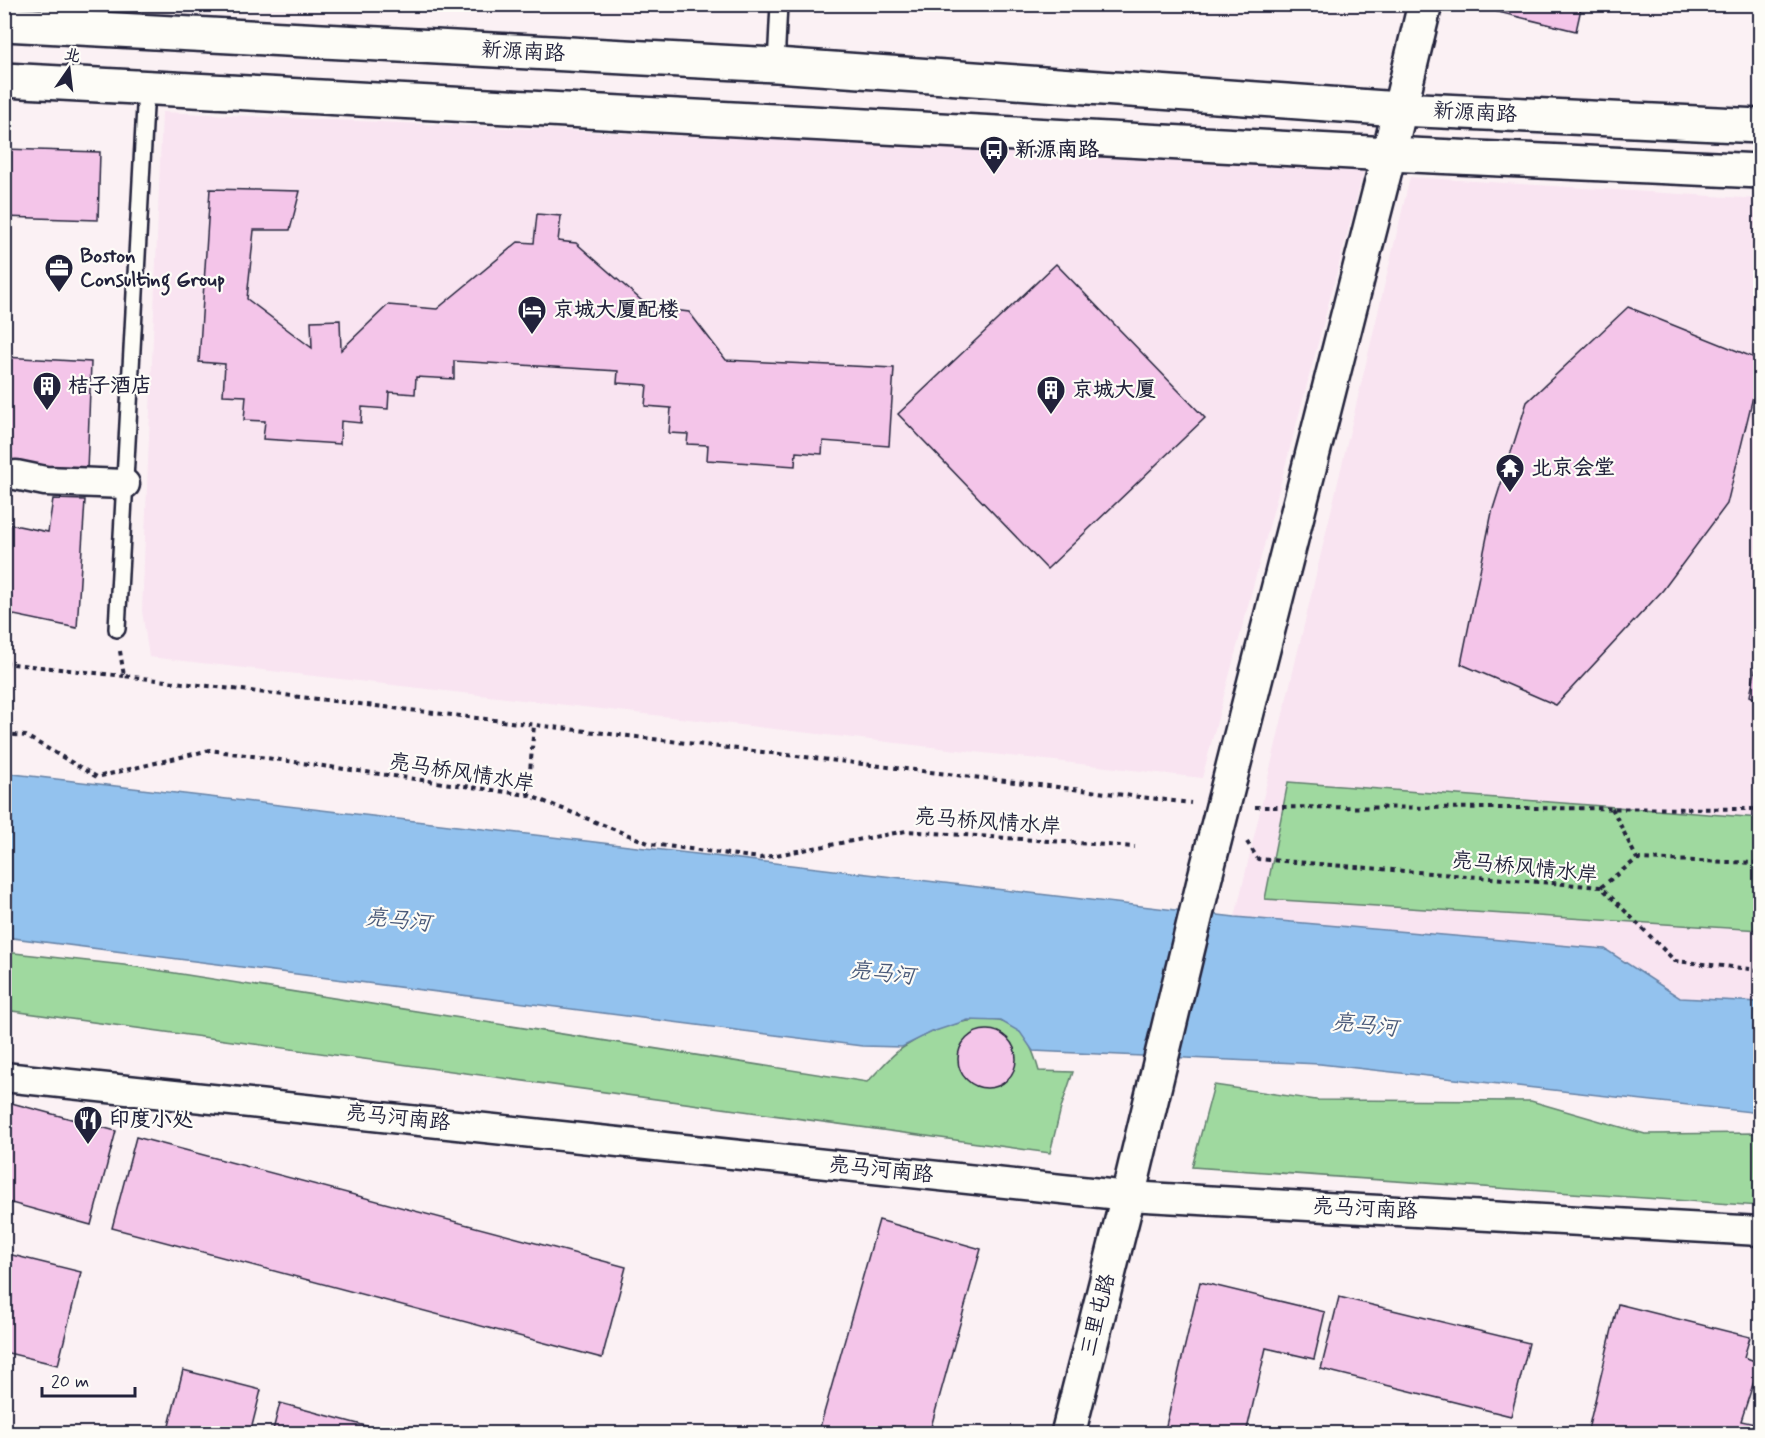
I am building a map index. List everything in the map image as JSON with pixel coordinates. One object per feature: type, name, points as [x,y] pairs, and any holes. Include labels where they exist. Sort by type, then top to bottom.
[{"type":"main road","name":"三里屯路","points":[[1068,1434],[1205,877],[1425,4]]},
{"type":"main road","name":"新源南路","points":[[4,24],[776,65],[1399,109],[1761,126]]},
{"type":"main road","points":[[4,80],[1389,154],[1761,171]]},
{"type":"street","points":[[16,476],[45,481],[125,484]]},
{"type":"street","name":"亮马河南路","points":[[4,1077],[1128,1196],[1761,1231]]},
{"type":"lane","points":[[776,65],[779,4]]},
{"type":"lane","points":[[117,629],[146,88]]},
{"type":"path","points":[[117,629],[124,676]]},
{"type":"path","points":[[4,663],[1223,807],[1761,809]]},
{"type":"path","points":[[528,795],[534,725]]},
{"type":"path","name":"亮马桥风情水岸","points":[[4,734],[27,736],[97,777],[210,750],[528,795],[651,844],[760,858],[906,831],[1135,847]]},
{"type":"path","points":[[1612,808],[1636,859]]},
{"type":"path","points":[[1601,887],[1636,859],[1761,863]]},
{"type":"path","name":"亮马桥风情水岸","points":[[1258,860],[1601,887],[1675,961],[1761,970]]},
{"type":"shaded area","name":"京城大厦","points":[[162,112],[1365,167],[1202,778],[149,657],[142,611]]},
{"type":"shaded area","points":[[1410,177],[1760,199],[1760,1002],[1680,998],[1605,949],[1235,917]]},
{"type":"green space","points":[[1288,782],[1760,818],[1760,930],[1265,899]]},
{"type":"green space","points":[[5,952],[124,965],[867,1082],[899,1050],[930,1033],[962,1022],[995,1020],[1009,1024],[1021,1033],[1030,1046],[1039,1071],[1073,1072],[1050,1153],[5,1010]]},
{"type":"green space","points":[[1214,1085],[1316,1100],[1531,1101],[1645,1134],[1760,1133],[1760,1206],[1192,1167]]},
{"type":"water","name":"亮马河","points":[[5,773],[1235,917],[1605,949],[1680,998],[1760,1002],[1760,1113],[1320,1064],[1033,1051],[1020,1032],[1001,1021],[968,1020],[932,1032],[902,1047],[862,1046],[5,937]]},
{"type":"building","points":[[1496,4],[1582,4],[1576,31],[1494,11]]},
{"type":"building","points":[[4,149],[100,152],[98,220],[4,217]]},
{"type":"building","name":"京城大厦配楼","points":[[210,189],[300,191],[290,230],[254,230],[247,299],[312,348],[311,321],[340,320],[341,350],[388,305],[437,309],[518,242],[534,243],[537,214],[561,216],[558,241],[576,243],[649,307],[689,312],[726,360],[894,368],[889,446],[823,441],[822,454],[796,452],[795,466],[707,460],[708,445],[687,444],[688,434],[669,433],[671,408],[645,406],[647,385],[617,383],[618,371],[454,361],[454,379],[416,377],[415,394],[389,392],[388,409],[362,407],[361,423],[341,421],[340,444],[263,439],[265,421],[244,420],[246,396],[223,395],[225,364],[199,362]]},
{"type":"building","name":"京城大厦","points":[[1056,264],[1205,418],[1047,569],[898,414]]},
{"type":"building","points":[[1628,307],[1760,360],[1760,368],[1727,504],[1663,590],[1556,705],[1461,664],[1492,512],[1527,402]]},
{"type":"building","name":"桔子酒店","points":[[4,357],[91,362],[87,471],[4,460]]},
{"type":"building","points":[[53,499],[85,500],[77,628],[4,613],[4,523],[48,532]]},
{"type":"building","points":[[1760,647],[1760,701],[1750,696]]},
{"type":"building","points":[[987,1030],[1003,1035],[1011,1043],[1016,1059],[1011,1075],[1003,1083],[987,1088],[971,1083],[963,1075],[958,1059],[963,1043],[971,1035]]},
{"type":"building","points":[[4,1101],[116,1131],[91,1225],[4,1201]]},
{"type":"building","points":[[136,1137],[626,1267],[602,1358],[112,1228]]},
{"type":"building","points":[[879,1220],[981,1249],[929,1434],[818,1434]]},
{"type":"building","points":[[4,1253],[81,1272],[58,1365],[4,1352]]},
{"type":"building","points":[[1200,1282],[1325,1312],[1314,1359],[1266,1348],[1246,1434],[1164,1434]]},
{"type":"building","points":[[1339,1297],[1529,1343],[1511,1416],[1321,1369]]},
{"type":"building","points":[[1618,1304],[1750,1337],[1744,1357],[1760,1363],[1741,1421],[1760,1425],[1760,1434],[1587,1434]]},
{"type":"building","points":[[183,1370],[261,1390],[250,1434],[167,1434]]},
{"type":"building","points":[[280,1403],[396,1434],[272,1434]]},
{"type":"place","name":"新源南路","points":[[994,176]]},
{"type":"place","name":"Boston Consulting Group","points":[[59,294]]},
{"type":"place","name":"京城大厦配楼","points":[[532,336]]},
{"type":"place","name":"桔子酒店","points":[[47,412]]},
{"type":"place","name":"京城大厦","points":[[1051,416]]},
{"type":"place","name":"北京会堂","points":[[1510,494]]},
{"type":"place","name":"印度小处","points":[[88,1146]]}]
